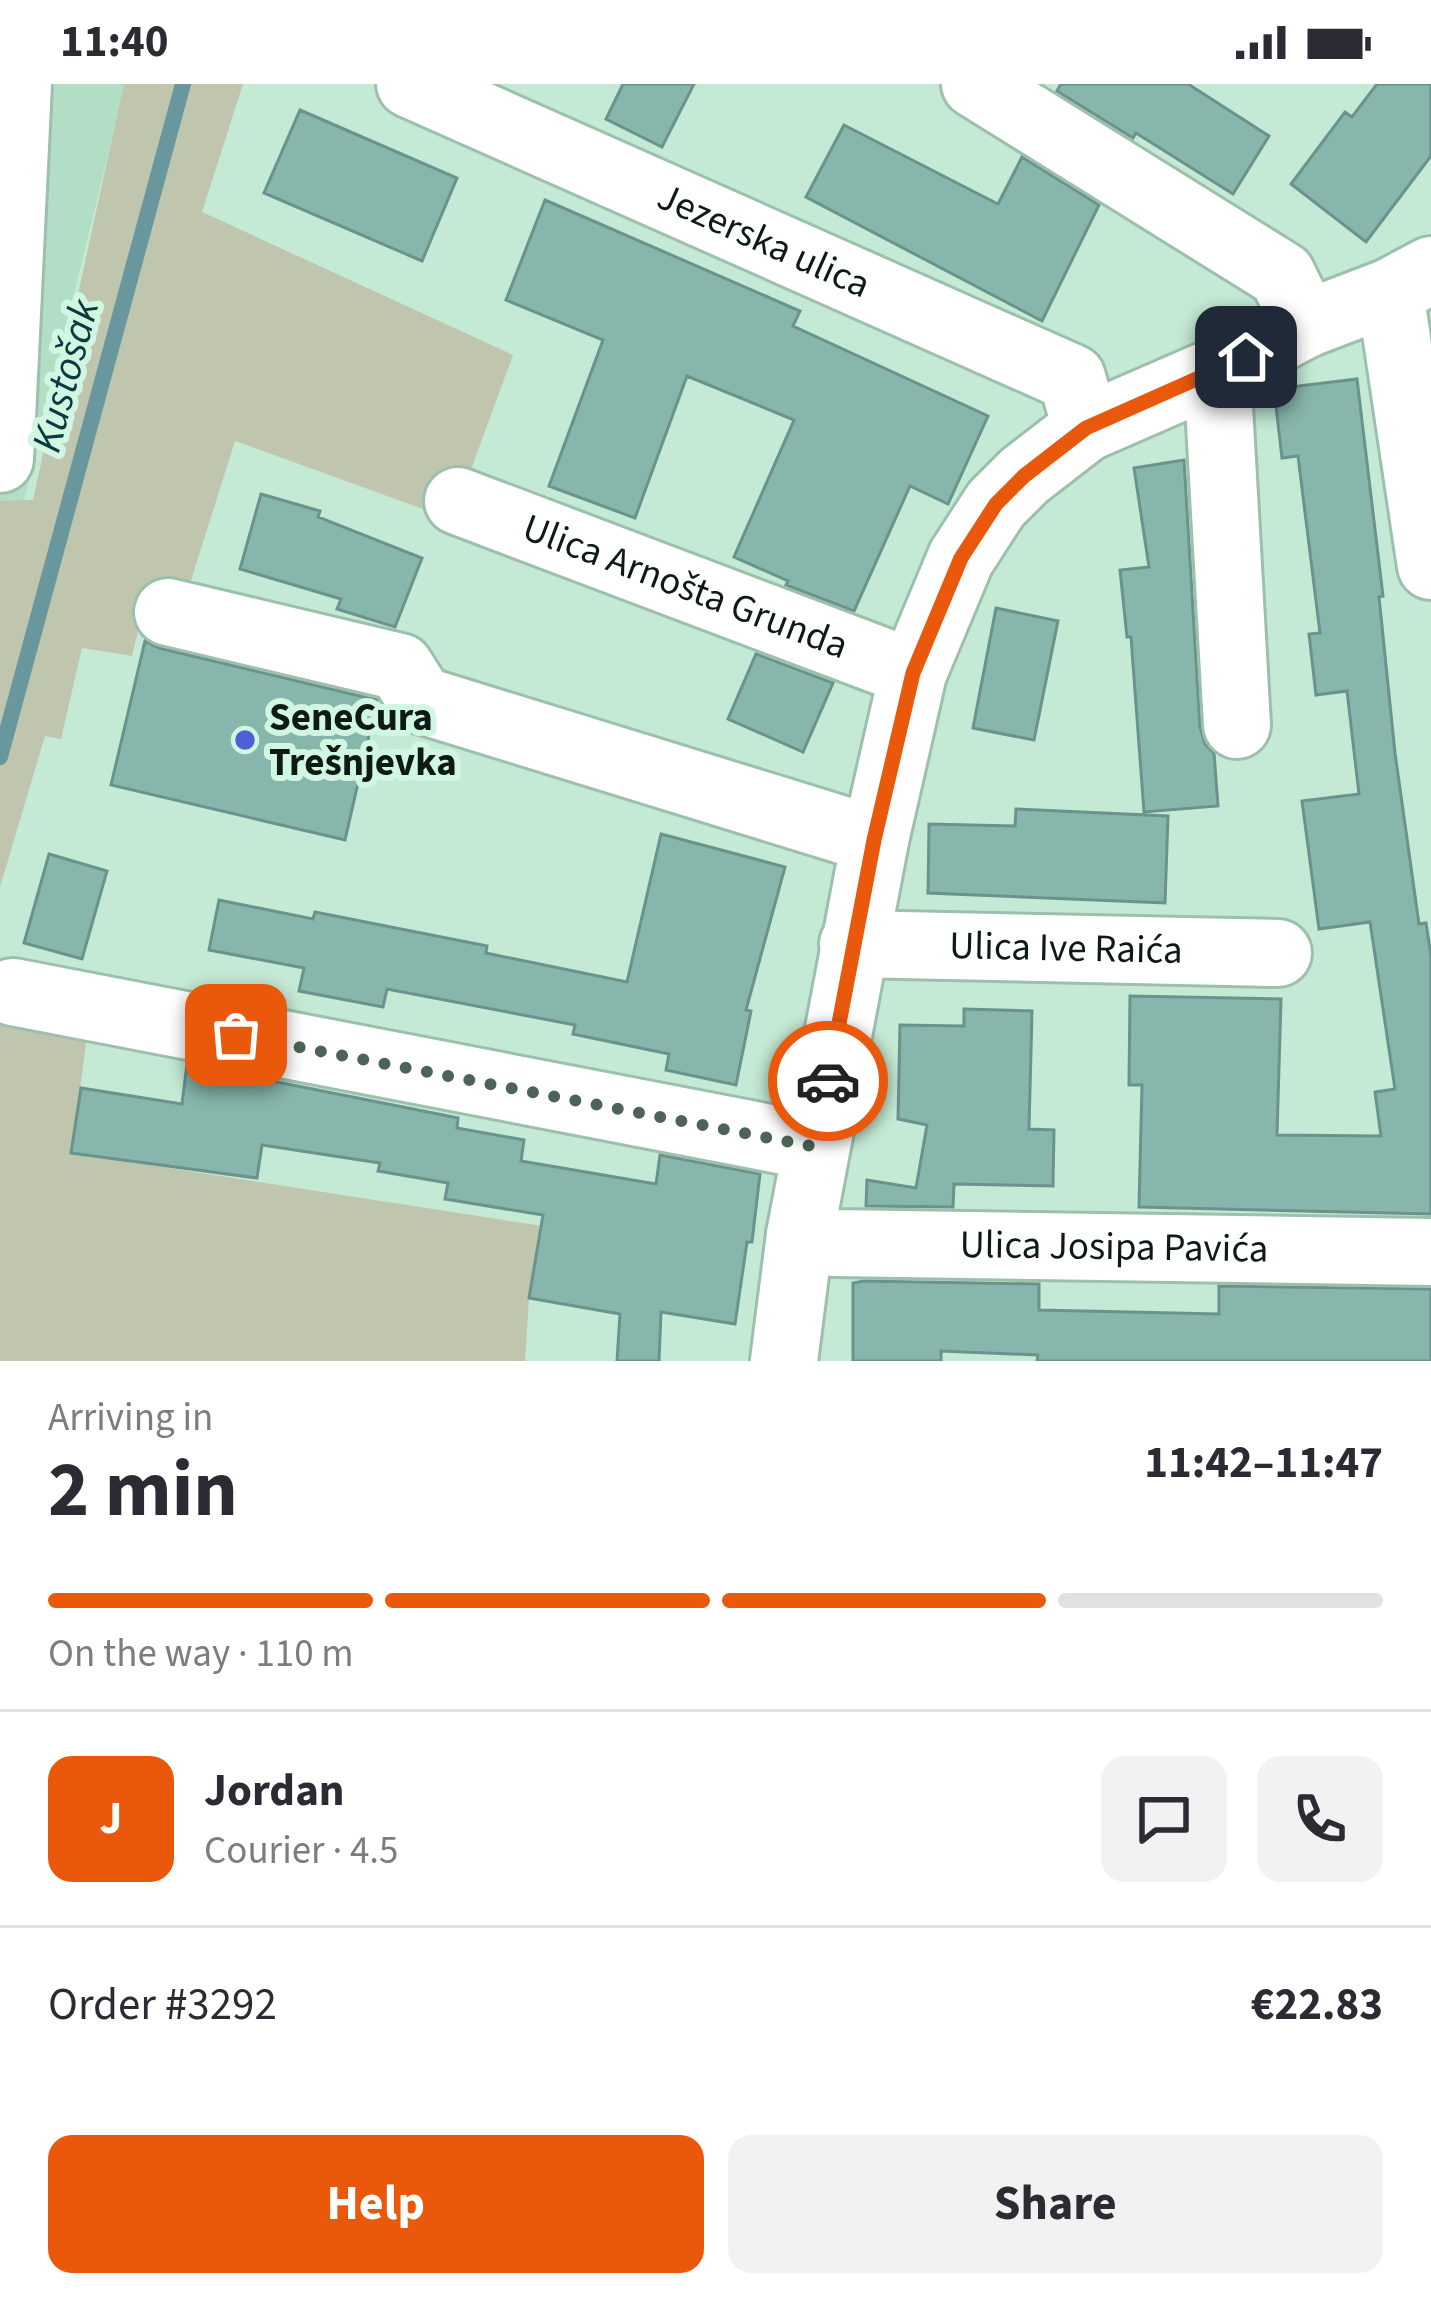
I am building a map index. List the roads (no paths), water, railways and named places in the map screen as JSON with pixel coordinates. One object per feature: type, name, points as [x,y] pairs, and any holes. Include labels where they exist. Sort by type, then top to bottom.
[{"type":"street","points":[[0,459],[18,84]]},
{"type":"street","name":"Jezerska ulica","points":[[410,84],[1072,378],[1086,428]]},
{"type":"street","points":[[975,84],[1282,275],[1306,324]]},
{"type":"street","points":[[784,1361],[800,1234],[853,944],[913,673],[961,558],[996,504],[1086,428],[1217,371],[1306,324],[1410,281],[1431,566]]},
{"type":"street","points":[[1217,371],[1237,725]]},
{"type":"street","name":"Ulica Arnošta Grunda","points":[[458,501],[913,673]]},
{"type":"street","points":[[168,612],[400,667],[421,700],[874,840]]},
{"type":"street","name":"Ulica Ive Raića","points":[[853,944],[1278,953]]},
{"type":"street","points":[[13,992],[816,1147]]},
{"type":"street","name":"Ulica Josipa Pavića","points":[[800,1234],[834,1243],[1431,1252]]},
{"type":"waterway","name":"Kustošak","points":[[0,757],[183,84]]},
{"type":"place","name":"SeneCura Trešnjevka","points":[[245,740]]}]
